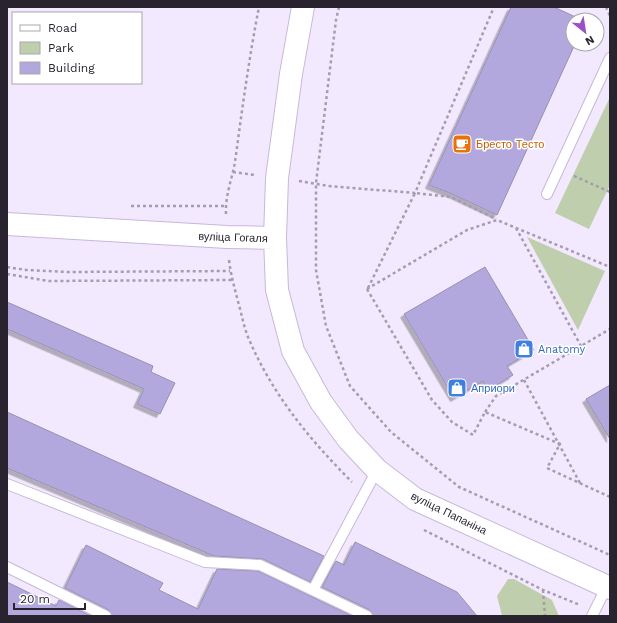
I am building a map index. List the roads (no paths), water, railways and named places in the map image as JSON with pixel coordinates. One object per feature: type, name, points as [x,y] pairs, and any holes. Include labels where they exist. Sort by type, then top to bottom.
[{"type":"street","name":"вуліца Гогаля","points":[[7,224],[227,237],[275,238],[277,178],[291,74],[303,7]]},
{"type":"street","name":"вуліца Папаніна","points":[[275,238],[277,290],[293,351],[320,402],[348,439],[377,470],[415,499],[608,587]]},
{"type":"lane","points":[[547,194],[610,58]]},
{"type":"lane","points":[[313,590],[377,470]]},
{"type":"lane","points":[[7,484],[205,562],[260,565],[367,616]]},
{"type":"lane","points":[[7,567],[106,616]]},
{"type":"lane","points":[[594,614],[608,587]]},
{"type":"place","name":"Бресто Тесто","points":[[462,144]]},
{"type":"place","name":"Anatomy","points":[[524,349]]},
{"type":"place","name":"Априори","points":[[457,388]]}]
